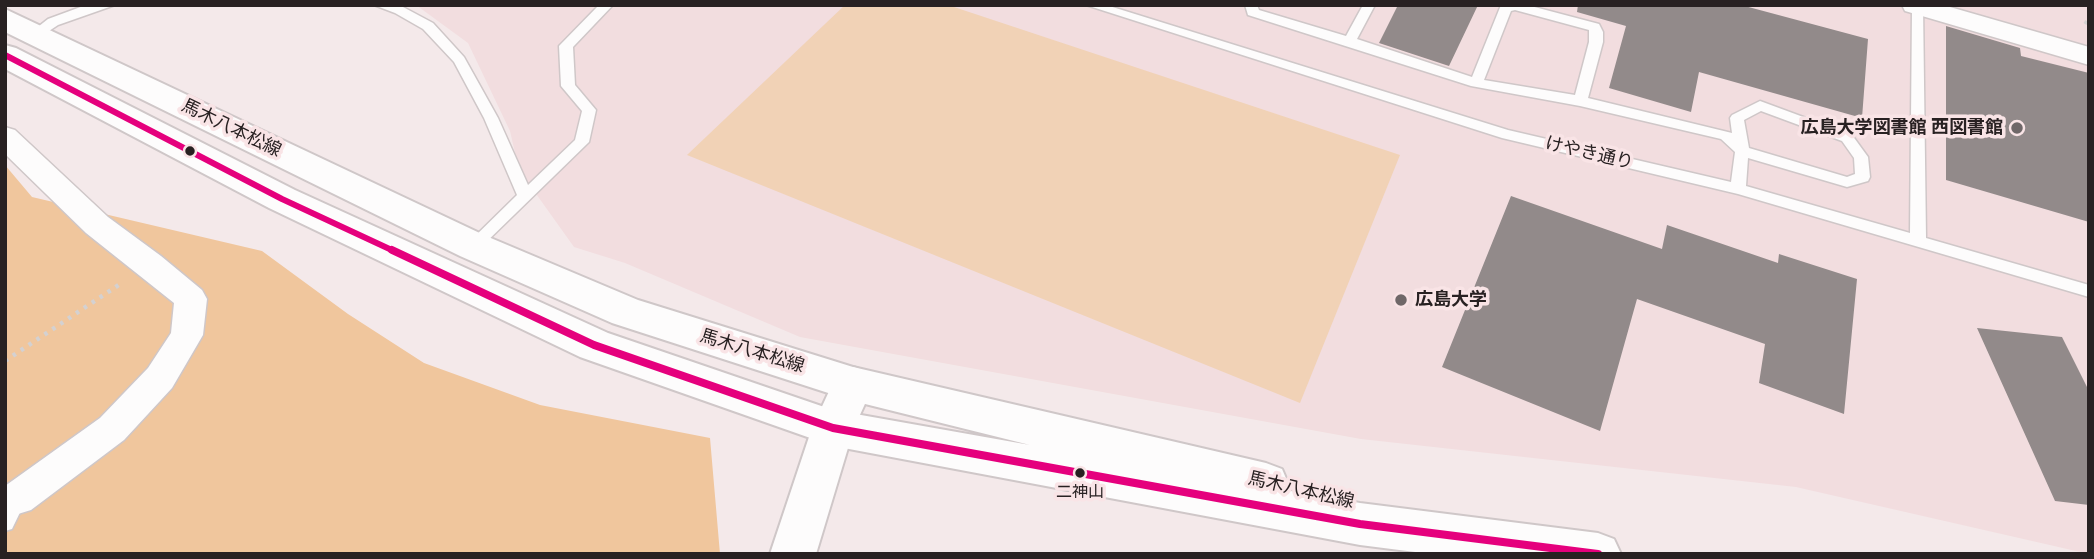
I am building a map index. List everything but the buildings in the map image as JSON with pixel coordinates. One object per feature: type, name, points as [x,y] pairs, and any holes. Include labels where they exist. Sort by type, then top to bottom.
[{"type":"main road","name":"馬木八本松線","points":[[15,36],[473,246],[626,312],[853,384],[1362,506],[1598,554]]},
{"type":"main road","name":"馬木八本松線","points":[[15,36],[282,199],[594,345],[833,428],[1360,524],[1546,545]]},
{"type":"main road","points":[[793,554],[833,428],[853,384]]},
{"type":"street","points":[[1916,6],[2089,55]]},
{"type":"street","points":[[5,137],[97,225],[150,264],[191,299],[187,335],[160,378],[112,429],[12,511]]},
{"type":"lane","points":[[15,36],[83,11],[109,5]]},
{"type":"lane","points":[[380,5],[399,10],[428,26],[459,60],[491,118],[525,196]]},
{"type":"lane","points":[[473,246],[582,142],[589,110],[568,86],[566,46],[607,5]]},
{"type":"lane","name":"けやき通り","points":[[1092,5],[1507,135],[1738,189],[2089,291]]},
{"type":"lane","points":[[1251,5],[1253,12],[1476,83],[1580,101],[1726,135],[1742,151],[1847,182],[1863,177],[1861,157],[1847,138],[1760,106],[1737,118],[1742,151],[1738,189]]},
{"type":"lane","points":[[1349,41],[1368,5]]},
{"type":"lane","points":[[1476,83],[1506,8],[1515,6],[1594,27],[1597,32],[1580,101]]},
{"type":"lane","points":[[1916,6],[1918,242]]},
{"type":"path","points":[[2085,24],[2089,18]]},
{"type":"path","points":[[5,361],[150,264]]},
{"type":"shaded area","name":"広島大学","points":[[416,5],[2089,5],[2089,554],[1796,487],[1361,439],[800,337],[625,263],[574,247],[519,170],[510,131],[468,43]]},
{"type":"shaded area","points":[[845,5],[948,5],[1400,155],[1300,403],[687,155]]},
{"type":"shaded area","points":[[5,165],[32,197],[262,251],[348,314],[424,363],[540,405],[710,438],[720,554],[5,554]]},
{"type":"transit line","points":[[5,55],[282,199],[594,345],[833,428],[1360,524],[1598,554]]},
{"type":"place","name":"広島大学図書館 西図書館","points":[[2017,128]]},
{"type":"place","name":"広島大学","points":[[1401,300]]},
{"type":"place","name":"二神山","points":[[1080,473]]}]
